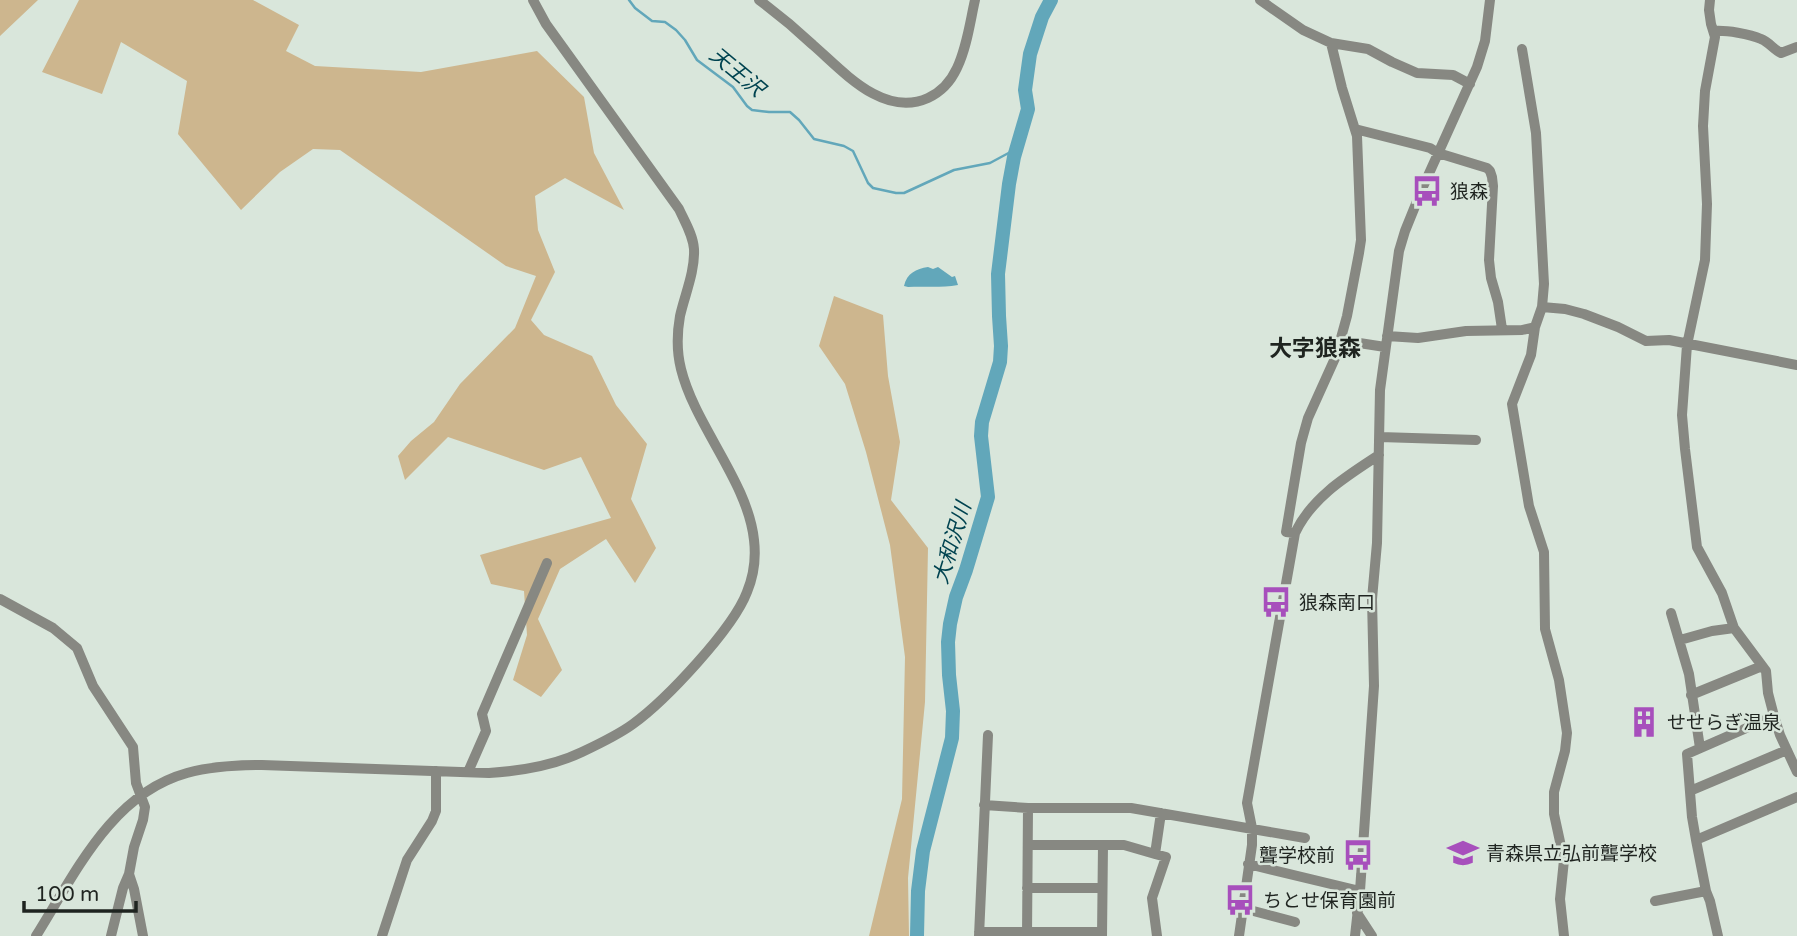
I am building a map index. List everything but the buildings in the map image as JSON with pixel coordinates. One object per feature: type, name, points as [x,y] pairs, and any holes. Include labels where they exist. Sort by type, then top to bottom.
[{"type":"street","points":[[36,936],[99,838],[124,809],[165,781],[185,773],[233,765],[511,772],[559,761],[595,746],[634,724],[668,693],[726,628],[740,608],[752,578],[752,525],[690,396],[680,368],[680,318],[693,267],[694,247],[689,229],[674,203],[546,23],[533,0]]},
{"type":"street","points":[[760,0],[846,74],[873,93],[898,103],[911,103],[932,96],[942,89],[961,59],[975,0]]},
{"type":"street","points":[[1260,0],[1303,30],[1331,43],[1368,49],[1417,73],[1453,75],[1470,84]]},
{"type":"street","points":[[1355,936],[1374,686],[1372,599],[1377,543],[1380,390],[1386,341],[1399,251],[1405,231],[1483,51],[1490,0]]},
{"type":"street","points":[[1710,0],[1715,45],[1705,91],[1703,126],[1707,204],[1705,260],[1687,345],[1682,422],[1697,547],[1722,593],[1734,628],[1766,671],[1774,716],[1797,772]]},
{"type":"street","points":[[1714,31],[1760,38],[1781,52],[1797,47]]},
{"type":"street","points":[[1295,533],[1286,532],[1301,443],[1308,418],[1329,373],[1340,340],[1361,240],[1357,136],[1331,43]]},
{"type":"street","points":[[1522,49],[1537,143],[1544,272],[1542,307],[1535,327],[1531,355],[1513,404],[1529,506],[1544,552],[1545,629],[1559,680],[1567,733],[1554,792],[1554,814],[1564,860],[1560,899],[1564,936]]},
{"type":"street","points":[[1355,129],[1430,148],[1490,171],[1493,186],[1489,260],[1502,329]]},
{"type":"street","points":[[1542,307],[1584,314],[1646,341],[1669,340],[1797,365]]},
{"type":"street","points":[[1340,340],[1386,341],[1466,331],[1522,330],[1535,327]]},
{"type":"street","points":[[1380,436],[1476,440]]},
{"type":"street","points":[[1239,936],[1252,828],[1247,803],[1295,533],[1329,490],[1379,456]]},
{"type":"street","points":[[468,772],[486,731],[482,714],[547,563]]},
{"type":"street","points":[[0,599],[53,628],[77,648],[93,686],[133,747],[136,783],[145,807],[111,936]]},
{"type":"street","points":[[1671,614],[1689,674],[1700,748]]},
{"type":"street","points":[[1680,640],[1734,628]]},
{"type":"street","points":[[1691,695],[1762,666]]},
{"type":"street","points":[[1718,936],[1696,840],[1687,754],[1774,716]]},
{"type":"street","points":[[988,735],[979,934],[1102,934],[1102,845]]},
{"type":"street","points":[[1690,791],[1787,750]]},
{"type":"street","points":[[382,936],[407,860],[436,811],[436,771]]},
{"type":"street","points":[[1696,840],[1797,797]]},
{"type":"street","points":[[984,805],[1028,808],[1131,808],[1305,838]]},
{"type":"street","points":[[1027,934],[1028,808]]},
{"type":"street","points":[[1155,854],[1161,813]]},
{"type":"street","points":[[1028,845],[1124,845],[1166,857],[1152,898],[1157,936]]},
{"type":"street","points":[[1248,864],[1360,891]]},
{"type":"street","points":[[129,874],[143,936]]},
{"type":"street","points":[[1027,888],[1102,888]]},
{"type":"street","points":[[1655,901],[1706,891]]},
{"type":"street","points":[[1242,908],[1295,922]]},
{"type":"street","points":[[1357,913],[1372,936]]},
{"type":"shaded area","points":[[0,0],[38,0],[0,36]]},
{"type":"shaded area","points":[[79,0],[253,0],[299,25],[286,51],[315,66],[421,72],[537,51],[584,97],[594,153],[624,210],[565,178],[535,196],[538,230],[555,272],[531,320],[544,335],[592,356],[616,405],[647,444],[631,499],[656,548],[635,583],[606,539],[560,569],[538,619],[562,670],[541,697],[513,680],[527,635],[524,591],[491,584],[480,555],[611,518],[581,457],[544,470],[448,437],[405,480],[398,456],[434,422],[460,384],[515,328],[536,276],[506,266],[340,150],[313,149],[280,172],[241,210],[178,134],[187,81],[121,42],[102,94],[42,72]]},
{"type":"shaded area","points":[[834,296],[883,315],[888,376],[900,442],[891,500],[928,548],[925,702],[908,878],[909,936],[869,936],[902,799],[905,657],[890,545],[866,452],[845,384],[819,346]]},
{"type":"water","points":[[938,267],[952,277],[955,276],[958,285],[904,286],[913,272]]},
{"type":"waterway","name":"天王沢","points":[[629,0],[652,21],[665,22],[676,30],[697,60],[733,87],[752,110],[790,112],[814,139],[844,146],[853,151],[873,188],[904,193],[954,170],[990,163],[1016,149]]},
{"type":"waterway","name":"大和沢川","points":[[917,936],[918,891],[923,851],[952,738],[953,711],[948,642],[950,624],[988,497],[981,436],[982,422],[1000,362],[998,274],[1009,184],[1028,109],[1025,90],[1030,54],[1042,17],[1051,0]]},
{"type":"place","name":"狼森","points":[[1427,191]]},
{"type":"place","name":"狼森南口","points":[[1276,602]]},
{"type":"place","name":"せせらぎ温泉","points":[[1644,722]]},
{"type":"place","name":"青森県立弘前聾学校","points":[[1463,853]]},
{"type":"place","name":"聾学校前","points":[[1358,855]]},
{"type":"place","name":"ちとせ保育園前","points":[[1240,900]]},
{"type":"district","name":"大字狼森","points":[[1315,348]]}]
